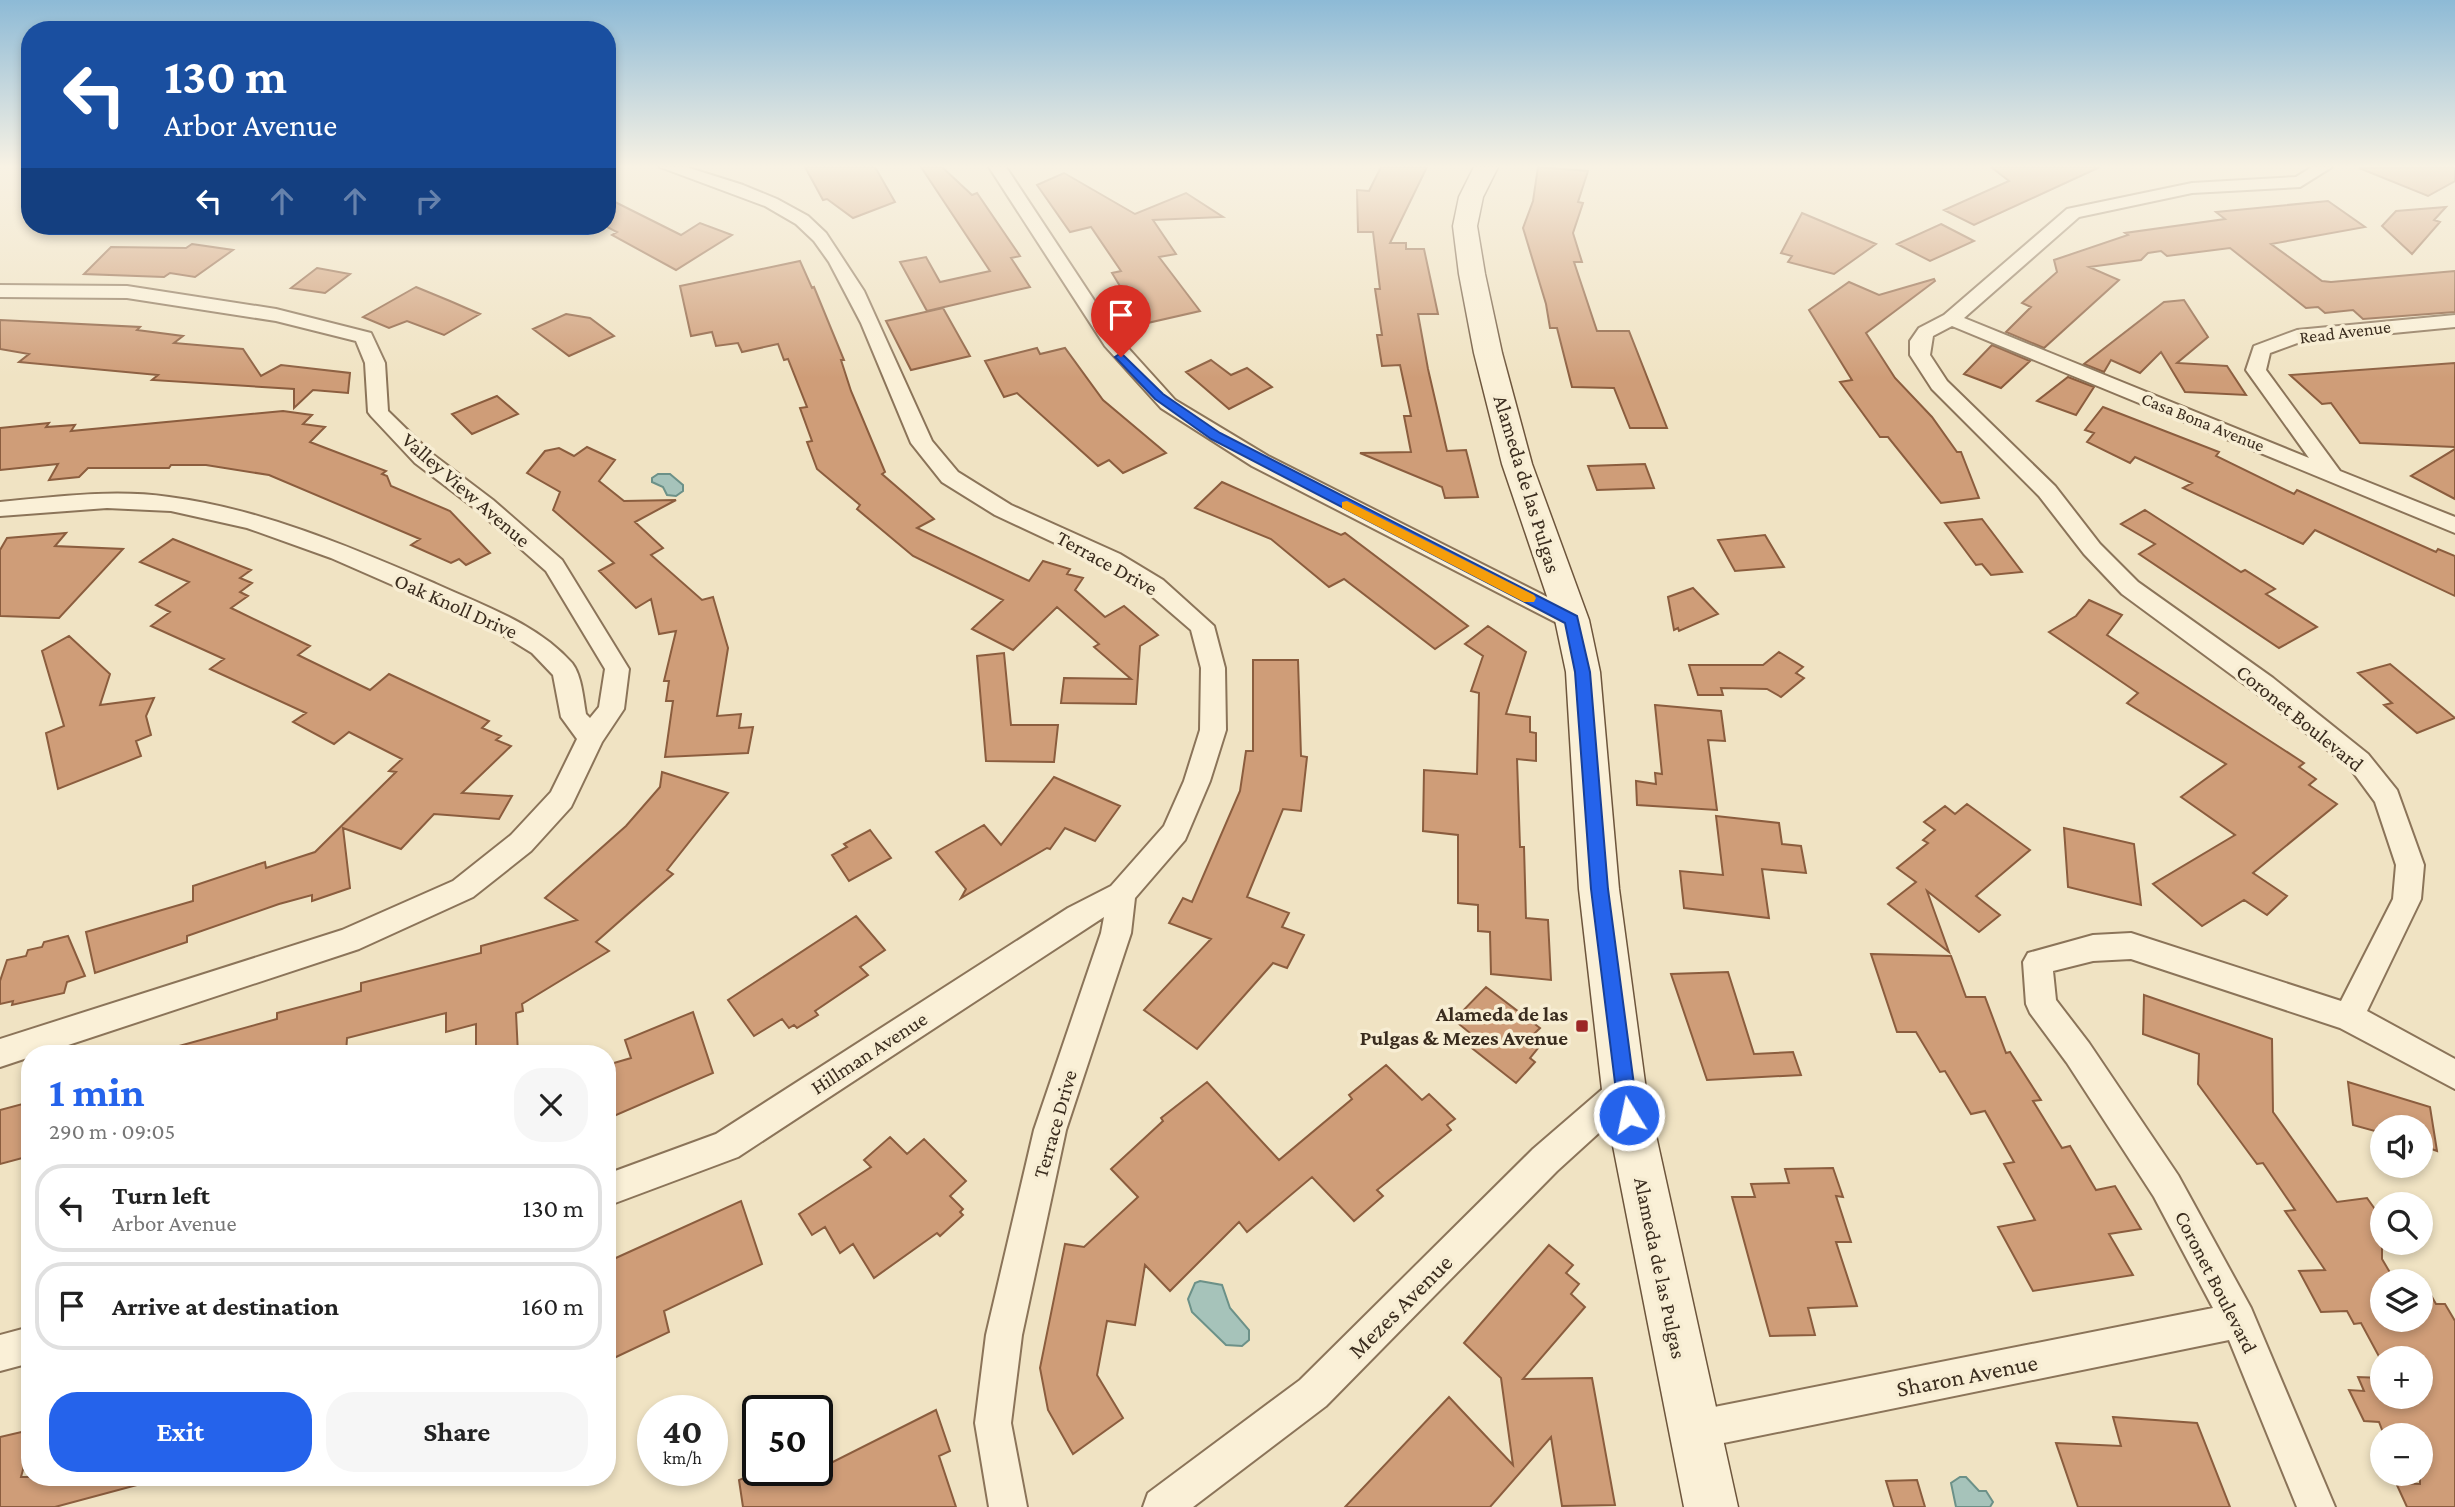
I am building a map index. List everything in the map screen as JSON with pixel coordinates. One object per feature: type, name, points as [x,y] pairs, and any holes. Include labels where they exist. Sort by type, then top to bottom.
[{"type":"main road","name":"Alameda de las Pulgas","points":[[1467,237],[1488,353],[1517,464],[1572,620],[1583,672],[1599,889],[1624,1090],[1711,1507]]},
{"type":"street","name":"Terrace Drive","points":[[820,237],[832,250],[861,307],[922,443],[950,477],[1003,510],[1112,561],[1155,586],[1202,626],[1213,668],[1213,730],[1197,780],[1175,832],[1121,894],[1116,933],[1050,1130],[1004,1335],[993,1423],[1008,1507]]},
{"type":"street","points":[[1046,237],[1121,357],[1159,397],[1216,436],[1260,460],[1572,620]]},
{"type":"street","name":"Coronet Boulevard","points":[[2045,237],[1951,319],[1926,332],[1920,341],[1920,355],[1939,385],[2048,491],[2092,549],[2130,588],[2264,685],[2359,761],[2387,798],[2410,865],[2407,899],[2349,1017],[2131,946],[2093,948],[2038,962],[2041,1004],[2078,1053],[2166,1186],[2239,1320],[2316,1507]]},
{"type":"street","name":"Valley View Avenue","points":[[0,291],[127,292],[276,314],[364,337],[375,363],[378,412],[422,458],[485,505],[554,566],[617,669],[611,709],[591,737]]},
{"type":"street","name":"Casa Bona Avenue","points":[[1951,319],[2455,526]]},
{"type":"street","name":"Read Avenue","points":[[2332,475],[2256,370],[2261,350],[2297,336],[2455,321]]},
{"type":"street","name":"Oak Knoll Drive","points":[[0,509],[104,502],[169,503],[242,517],[502,623],[541,647],[565,673],[574,717],[591,737]]},
{"type":"street","points":[[22,1045],[349,940],[463,889],[521,843],[561,799],[591,737]]},
{"type":"street","name":"Hillman Avenue","points":[[616,1187],[726,1146],[1078,917],[1121,894]]},
{"type":"street","points":[[2349,1017],[2455,1075]]},
{"type":"street","points":[[0,1052],[21,1045]]},
{"type":"street","name":"Mezes Avenue","points":[[1162,1507],[1313,1393],[1545,1160],[1624,1090]]},
{"type":"street","name":"Sharon Avenue","points":[[1694,1430],[2239,1320]]},
{"type":"street","points":[[0,1353],[21,1347]]},
{"type":"water","points":[[658,474],[670,474],[683,485],[683,491],[676,496],[667,495],[663,487],[652,482],[652,478]]},
{"type":"water","points":[[1200,1281],[1222,1285],[1230,1308],[1249,1330],[1249,1340],[1242,1346],[1226,1345],[1192,1312],[1188,1299],[1195,1283]]},
{"type":"water","points":[[1960,1477],[1966,1477],[1979,1491],[1986,1491],[1993,1502],[1990,1507],[1956,1507],[1951,1483]]},
{"type":"building","points":[[616,237],[728,237],[676,270]]},
{"type":"building","points":[[968,237],[1007,237],[1020,256],[1011,258],[1030,287],[927,311],[900,262],[926,257],[940,282],[990,271]]},
{"type":"building","points":[[1098,237],[1165,237],[1176,254],[1159,257],[1200,311],[1143,324],[1112,273],[1121,271]]},
{"type":"building","points":[[1374,237],[1393,237],[1390,243],[1406,243],[1406,249],[1424,249],[1438,314],[1418,314],[1428,369],[1447,451],[1466,450],[1478,497],[1445,498],[1442,487],[1360,453],[1411,452],[1404,416],[1411,416],[1400,365],[1382,366],[1377,335],[1382,335],[1375,289],[1380,289]]},
{"type":"building","points":[[1526,237],[1574,237],[1582,262],[1574,262],[1597,331],[1629,331],[1667,428],[1630,428],[1614,388],[1572,387],[1557,328],[1550,328],[1546,304]]},
{"type":"building","points":[[1789,237],[1860,237],[1876,244],[1834,274],[1788,262],[1792,256],[1781,253]]},
{"type":"building","points":[[1912,237],[1967,237],[1974,241],[1930,261],[1897,244]]},
{"type":"building","points":[[2121,237],[2308,237],[2271,244],[2322,281],[2455,271],[2455,312],[2363,319],[2353,310],[2325,313],[2318,307],[2306,308],[2230,248],[2167,256],[2161,251],[2148,253],[2141,260],[2089,267],[2119,280],[2044,348],[2006,332],[2031,307],[2022,303],[2057,272],[2054,260]]},
{"type":"building","points":[[2394,237],[2427,237],[2412,254]]},
{"type":"building","points":[[192,244],[233,250],[195,277],[170,273],[164,277],[84,274],[111,247],[186,248]]},
{"type":"building","points":[[800,261],[812,288],[814,287],[844,360],[841,360],[851,391],[885,472],[882,474],[934,519],[917,528],[1029,581],[1043,561],[1070,569],[1067,574],[1083,578],[1075,590],[1105,617],[1124,606],[1158,635],[1140,646],[1136,704],[1061,703],[1064,678],[1131,679],[1094,647],[1099,644],[1057,607],[1013,650],[972,629],[1003,600],[913,556],[857,509],[860,505],[817,469],[807,442],[812,441],[800,408],[807,407],[788,359],[784,360],[778,344],[742,352],[738,343],[716,346],[712,332],[691,336],[680,286]]},
{"type":"building","points":[[317,268],[350,274],[325,293],[291,288]]},
{"type":"building","points":[[1934,279],[1935,281],[1866,333],[1895,378],[1932,417],[1957,452],[1961,452],[1979,498],[1941,503],[1888,437],[1880,437],[1840,382],[1852,380],[1809,310],[1849,282],[1879,295]]},
{"type":"building","points":[[416,287],[480,314],[444,335],[407,321],[389,328],[363,317]]},
{"type":"building","points":[[2184,300],[2208,337],[2177,363],[2227,366],[2246,395],[2185,392],[2161,352],[2140,373],[2111,360],[2104,372],[2084,364],[2164,302]]},
{"type":"building","points":[[943,308],[970,356],[911,370],[886,321]]},
{"type":"building","points":[[566,314],[590,318],[614,336],[569,356],[533,329]]},
{"type":"building","points":[[0,320],[140,327],[137,330],[183,336],[174,343],[243,349],[261,376],[281,365],[350,373],[348,393],[313,390],[294,408],[294,389],[152,380],[158,375],[19,362],[29,354],[0,349]]},
{"type":"building","points":[[1992,345],[2030,361],[2001,388],[1964,374]]},
{"type":"building","points":[[1037,348],[1040,354],[1065,348],[1103,400],[1166,453],[1123,473],[1109,460],[1098,466],[1017,393],[1004,397],[985,361]]},
{"type":"building","points":[[1211,360],[1231,375],[1247,368],[1272,387],[1229,409],[1186,372]]},
{"type":"building","points":[[2455,363],[2455,447],[2360,443],[2331,403],[2322,404],[2290,375]]},
{"type":"building","points":[[2068,377],[2094,387],[2076,415],[2037,401]]},
{"type":"building","points":[[497,396],[518,414],[472,434],[452,414]]},
{"type":"building","points":[[2103,407],[2219,452],[2216,456],[2294,494],[2297,490],[2436,552],[2438,549],[2455,556],[2455,596],[2315,530],[2303,544],[2183,488],[2192,483],[2135,457],[2130,463],[2087,442],[2094,433],[2085,430]]},
{"type":"building","points":[[283,411],[312,415],[303,424],[325,427],[310,442],[386,471],[382,474],[387,476],[391,486],[450,511],[490,553],[466,565],[459,559],[451,563],[411,545],[420,539],[269,475],[206,465],[171,465],[169,468],[88,468],[79,477],[49,480],[58,464],[0,470],[0,428],[49,423],[46,427],[75,425],[71,431]]},
{"type":"building","points":[[587,447],[615,460],[599,481],[624,501],[676,500],[635,522],[663,548],[651,555],[702,600],[713,597],[728,648],[717,716],[741,714],[739,728],[753,727],[748,753],[665,757],[673,701],[666,701],[669,681],[664,681],[676,631],[659,634],[651,599],[636,608],[599,571],[614,563],[553,510],[560,492],[527,473],[545,451],[559,448],[574,456]]},
{"type":"building","points":[[2455,449],[2455,499],[2411,476]]},
{"type":"building","points":[[1645,464],[1654,488],[1597,490],[1588,466]]},
{"type":"building","points":[[1222,482],[1341,535],[1345,533],[1468,626],[1435,649],[1344,579],[1329,587],[1271,539],[1195,508]]},
{"type":"building","points":[[2145,510],[2241,572],[2245,570],[2275,589],[2266,594],[2317,627],[2279,648],[2139,554],[2155,544],[2121,524]]},
{"type":"building","points":[[1982,519],[2022,572],[1991,575],[1982,564],[1976,565],[1945,523]]},
{"type":"building","points":[[66,533],[55,546],[123,549],[59,618],[0,616],[0,550],[7,538]]},
{"type":"building","points":[[1765,535],[1784,567],[1735,571],[1718,540]]},
{"type":"building","points":[[173,539],[251,570],[240,578],[252,583],[240,592],[248,596],[231,608],[310,646],[298,655],[370,690],[389,674],[489,721],[482,728],[501,736],[496,740],[511,746],[462,793],[512,796],[499,819],[434,814],[401,849],[343,828],[350,888],[312,901],[312,895],[279,904],[187,936],[187,942],[95,973],[86,932],[193,901],[193,886],[265,862],[266,868],[315,852],[396,772],[389,771],[402,759],[349,732],[334,744],[293,722],[306,713],[210,669],[224,659],[151,626],[170,612],[156,605],[189,582],[140,562]]},
{"type":"building","points":[[1693,588],[1718,614],[1679,631],[1678,628],[1674,630],[1668,597]]},
{"type":"building","points":[[2089,600],[2122,615],[2107,635],[2304,763],[2299,767],[2316,779],[2309,785],[2337,804],[2253,873],[2287,896],[2267,915],[2244,900],[2202,926],[2153,884],[2235,835],[2181,797],[2226,764],[2127,703],[2138,693],[2049,632],[2076,616]]},
{"type":"building","points":[[1488,626],[1526,652],[1506,714],[1530,717],[1530,732],[1536,733],[1536,761],[1517,759],[1520,847],[1524,847],[1526,918],[1548,920],[1551,980],[1491,974],[1490,932],[1478,931],[1478,905],[1458,903],[1458,835],[1423,831],[1424,770],[1477,774],[1479,693],[1471,691],[1483,656],[1465,644]]},
{"type":"building","points":[[69,636],[110,674],[100,705],[154,698],[146,716],[151,735],[136,741],[141,756],[58,789],[46,733],[64,726],[42,651]]},
{"type":"building","points":[[1779,652],[1803,667],[1796,673],[1804,678],[1781,697],[1767,689],[1721,688],[1723,695],[1698,695],[1689,665],[1763,665]]},
{"type":"building","points":[[1004,653],[1011,725],[1058,725],[1054,762],[986,761],[977,656]]},
{"type":"building","points":[[1253,660],[1298,660],[1301,756],[1307,757],[1301,811],[1283,809],[1247,897],[1289,913],[1282,927],[1304,935],[1287,968],[1273,963],[1197,1049],[1144,1010],[1211,939],[1169,923],[1183,898],[1192,902],[1240,791],[1246,751],[1253,751]]},
{"type":"building","points":[[2390,664],[2455,718],[2417,733],[2384,705],[2392,703],[2358,673]]},
{"type":"building","points":[[1655,705],[1721,711],[1725,741],[1708,740],[1717,810],[1637,805],[1636,781],[1656,784],[1655,773],[1662,774]]},
{"type":"building","points":[[662,772],[728,793],[667,870],[673,874],[596,942],[609,951],[522,1004],[523,1011],[516,1013],[518,1045],[476,1045],[476,1024],[446,1032],[446,1013],[347,1038],[347,1045],[183,1045],[277,1019],[277,1013],[361,991],[361,983],[481,953],[481,946],[577,920],[545,898],[626,826],[660,787]]},
{"type":"building","points":[[1054,777],[1120,806],[1095,841],[1065,828],[1050,849],[1047,848],[961,898],[966,889],[936,852],[984,825],[1001,845]]},
{"type":"building","points":[[1967,804],[2030,850],[1976,896],[2000,915],[1979,932],[1927,891],[1949,952],[1888,904],[1916,882],[1897,868],[1928,843],[1923,840],[1935,830],[1924,822],[1945,806],[1955,814]]},
{"type":"building","points":[[1716,816],[1779,823],[1782,844],[1801,846],[1806,873],[1762,869],[1769,918],[1684,908],[1680,871],[1723,875]]},
{"type":"building","points":[[2064,828],[2134,844],[2141,905],[2068,887]]},
{"type":"building","points":[[870,830],[891,858],[849,881],[832,855],[847,847],[844,844]]},
{"type":"building","points":[[856,916],[885,950],[860,967],[868,975],[815,1011],[818,1015],[797,1028],[794,1025],[789,1028],[782,1019],[754,1036],[728,1000]]},
{"type":"building","points":[[68,936],[85,976],[67,982],[64,993],[12,1005],[13,1001],[0,1004],[0,981],[7,960],[26,956],[28,950],[42,947],[44,942]]},
{"type":"building","points":[[1871,954],[1951,956],[1966,997],[1985,997],[2006,1053],[2010,1052],[2041,1100],[2033,1101],[2062,1148],[2070,1146],[2096,1190],[2115,1186],[2141,1229],[2109,1234],[2133,1275],[2033,1291],[1998,1227],[2035,1220],[2004,1164],[2014,1162],[1985,1111],[1971,1114],[1945,1071],[1940,1072],[1916,1032],[1897,1032]]},
{"type":"building","points":[[1728,972],[1754,1054],[1793,1052],[1801,1075],[1707,1080],[1671,974]]},
{"type":"building","points":[[1486,987],[1540,1028],[1529,1039],[1539,1047],[1530,1058],[1535,1062],[1516,1083],[1463,1041],[1470,1033],[1454,1020]]},
{"type":"building","points":[[2144,995],[2272,1039],[2273,1112],[2337,1202],[2367,1198],[2370,1202],[2370,1255],[2382,1255],[2388,1269],[2370,1269],[2370,1332],[2433,1332],[2433,1299],[2436,1304],[2445,1304],[2455,1321],[2455,1507],[2407,1507],[2397,1486],[2433,1486],[2433,1423],[2364,1421],[2349,1390],[2364,1391],[2358,1377],[2370,1378],[2370,1409],[2433,1409],[2433,1346],[2373,1346],[2361,1323],[2354,1324],[2347,1311],[2321,1312],[2299,1271],[2325,1270],[2285,1211],[2295,1210],[2263,1163],[2257,1164],[2198,1084],[2199,1054],[2143,1034]]},
{"type":"building","points":[[693,1012],[713,1073],[616,1115],[616,1062],[631,1058],[625,1040]]},
{"type":"building","points":[[1386,1065],[1422,1100],[1429,1094],[1455,1119],[1447,1125],[1451,1130],[1377,1190],[1383,1196],[1354,1221],[1312,1177],[1247,1232],[1239,1222],[1170,1291],[1145,1265],[1135,1325],[1107,1321],[1097,1375],[1123,1418],[1073,1454],[1048,1410],[1040,1368],[1065,1244],[1084,1247],[1138,1197],[1111,1169],[1163,1121],[1161,1118],[1207,1082],[1279,1160],[1352,1099],[1349,1095]]},
{"type":"building","points":[[2348,1082],[2430,1107],[2431,1115],[2370,1115],[2370,1130],[2353,1125]]},
{"type":"building","points":[[21,1104],[21,1158],[0,1164],[0,1110]]},
{"type":"building","points":[[2433,1126],[2437,1151],[2433,1150]]},
{"type":"building","points":[[890,1137],[907,1154],[924,1139],[966,1181],[950,1196],[963,1209],[960,1212],[963,1215],[940,1236],[937,1233],[874,1278],[853,1244],[840,1253],[825,1227],[812,1235],[799,1214],[871,1167],[864,1160]]},
{"type":"building","points":[[1833,1168],[1843,1197],[1836,1196],[1851,1242],[1836,1242],[1857,1306],[1808,1308],[1815,1335],[1770,1336],[1732,1197],[1755,1197],[1751,1184],[1789,1183],[1785,1169]]},
{"type":"building","points":[[741,1201],[762,1264],[664,1311],[669,1332],[616,1357],[616,1258]]},
{"type":"building","points":[[1549,1245],[1573,1265],[1566,1273],[1579,1284],[1571,1294],[1585,1307],[1523,1379],[1592,1378],[1615,1505],[1562,1506],[1551,1437],[1490,1507],[1345,1507],[1449,1397],[1513,1465],[1501,1378],[1464,1343]]},
{"type":"building","points":[[936,1410],[950,1451],[939,1456],[956,1507],[743,1507],[739,1480],[742,1479],[742,1486],[833,1486],[833,1462]]},
{"type":"building","points":[[2113,1417],[2197,1423],[2230,1507],[2078,1507],[2056,1443],[2121,1446]]},
{"type":"building","points":[[21,1432],[21,1486],[133,1486],[55,1507],[0,1507],[0,1437]]},
{"type":"building","points":[[1917,1480],[1925,1507],[1894,1507],[1886,1481]]},
{"type":"slow traffic","points":[[1347,505],[1529,598]]},
{"type":"place","name":"Alameda de las Pulgas & Mezes Avenue","points":[[1582,1026]]},
{"type":"route","points":[[1121,357],[1159,397],[1216,436],[1572,620],[1583,672],[1599,889],[1629,1115]]}]
